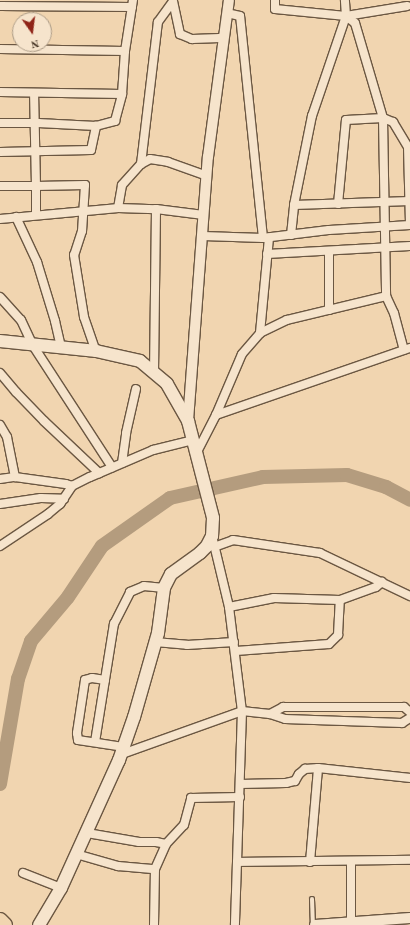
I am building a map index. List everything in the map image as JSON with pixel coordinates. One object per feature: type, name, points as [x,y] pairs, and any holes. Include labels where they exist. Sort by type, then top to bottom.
[{"type":"highway","points":[[0,920],[5,925]]},
{"type":"main road","points":[[0,341],[96,351],[140,361],[167,384],[188,421],[212,513],[213,542],[171,574],[164,588],[155,642],[123,750],[61,888],[39,925]]},
{"type":"street","points":[[188,421],[207,176],[229,0]]},
{"type":"street","points":[[275,0],[275,9],[346,16],[407,5]]},
{"type":"street","points":[[291,235],[294,205],[312,116],[346,16],[345,0]]},
{"type":"street","points":[[172,2],[180,34],[192,38],[220,38],[224,40]]},
{"type":"street","points":[[141,164],[158,22],[172,2]]},
{"type":"street","points":[[0,6],[132,3],[125,51],[122,94],[115,121],[96,126],[0,123]]},
{"type":"street","points":[[227,13],[240,16],[266,238],[267,254],[260,333]]},
{"type":"street","points":[[216,415],[407,349],[386,296],[383,201],[383,118],[355,23],[346,16]]},
{"type":"street","points":[[0,49],[125,51]]},
{"type":"street","points":[[0,92],[122,94]]},
{"type":"street","points":[[34,93],[36,215]]},
{"type":"street","points":[[203,236],[266,238],[329,230],[410,225],[408,147],[393,122],[383,118],[346,120],[343,138],[338,204]]},
{"type":"street","points":[[0,152],[36,150],[91,150],[96,126]]},
{"type":"street","points":[[118,208],[122,185],[141,164],[150,159],[161,160],[207,176]]},
{"type":"street","points":[[0,186],[85,185],[82,231],[74,255],[84,317],[96,351]]},
{"type":"street","points":[[294,205],[409,201]]},
{"type":"street","points":[[0,218],[118,208],[156,209],[204,215]]},
{"type":"street","points":[[154,373],[156,209]]},
{"type":"street","points":[[16,217],[37,262],[55,321],[61,347]]},
{"type":"street","points":[[267,254],[410,246]]},
{"type":"street","points":[[329,251],[329,310]]},
{"type":"street","points":[[197,452],[216,415],[242,354],[260,333],[287,320],[386,296]]},
{"type":"street","points":[[0,297],[21,320],[32,344],[112,467]]},
{"type":"street","points":[[0,372],[16,392],[99,473]]},
{"type":"street","points":[[122,463],[126,433],[136,389]]},
{"type":"street","points":[[1,430],[7,437],[15,478]]},
{"type":"street","points":[[0,546],[48,514],[64,499],[72,486],[153,450],[193,440]]},
{"type":"street","points":[[0,479],[15,478],[72,486]]},
{"type":"street","points":[[0,504],[41,498],[64,499]]},
{"type":"street","points":[[235,925],[242,711],[236,651],[229,607],[213,542],[233,540],[320,553],[410,596]]},
{"type":"street","points":[[229,607],[274,598],[340,600],[364,592],[382,582]]},
{"type":"street","points":[[96,742],[114,624],[130,592],[144,586],[164,588]]},
{"type":"street","points":[[236,651],[328,644],[338,635],[340,600]]},
{"type":"street","points":[[155,642],[187,646],[234,642]]},
{"type":"street","points":[[105,680],[92,678],[85,680],[77,733],[78,740],[96,742],[123,750],[242,711],[270,714],[285,719],[402,724],[410,718]]},
{"type":"street","points":[[270,714],[283,706],[404,707],[410,712]]},
{"type":"street","points":[[240,784],[286,783],[294,781],[299,774],[306,770],[318,768],[410,778]]},
{"type":"street","points":[[310,862],[318,768]]},
{"type":"street","points":[[154,925],[154,869],[166,844],[184,825],[191,798],[240,797]]},
{"type":"street","points":[[87,833],[139,842],[156,842],[166,844]]},
{"type":"street","points":[[76,854],[118,866],[154,869]]},
{"type":"street","points":[[237,862],[410,860]]},
{"type":"street","points":[[351,861],[351,922]]},
{"type":"street","points":[[22,874],[61,888]]},
{"type":"street","points":[[314,925],[351,922],[390,922],[410,918]]},
{"type":"lane","points":[[312,900],[314,925]]},
{"type":"waterway","points":[[0,784],[18,679],[31,641],[68,597],[102,546],[170,498],[263,477],[347,475],[386,487],[410,500]]}]
